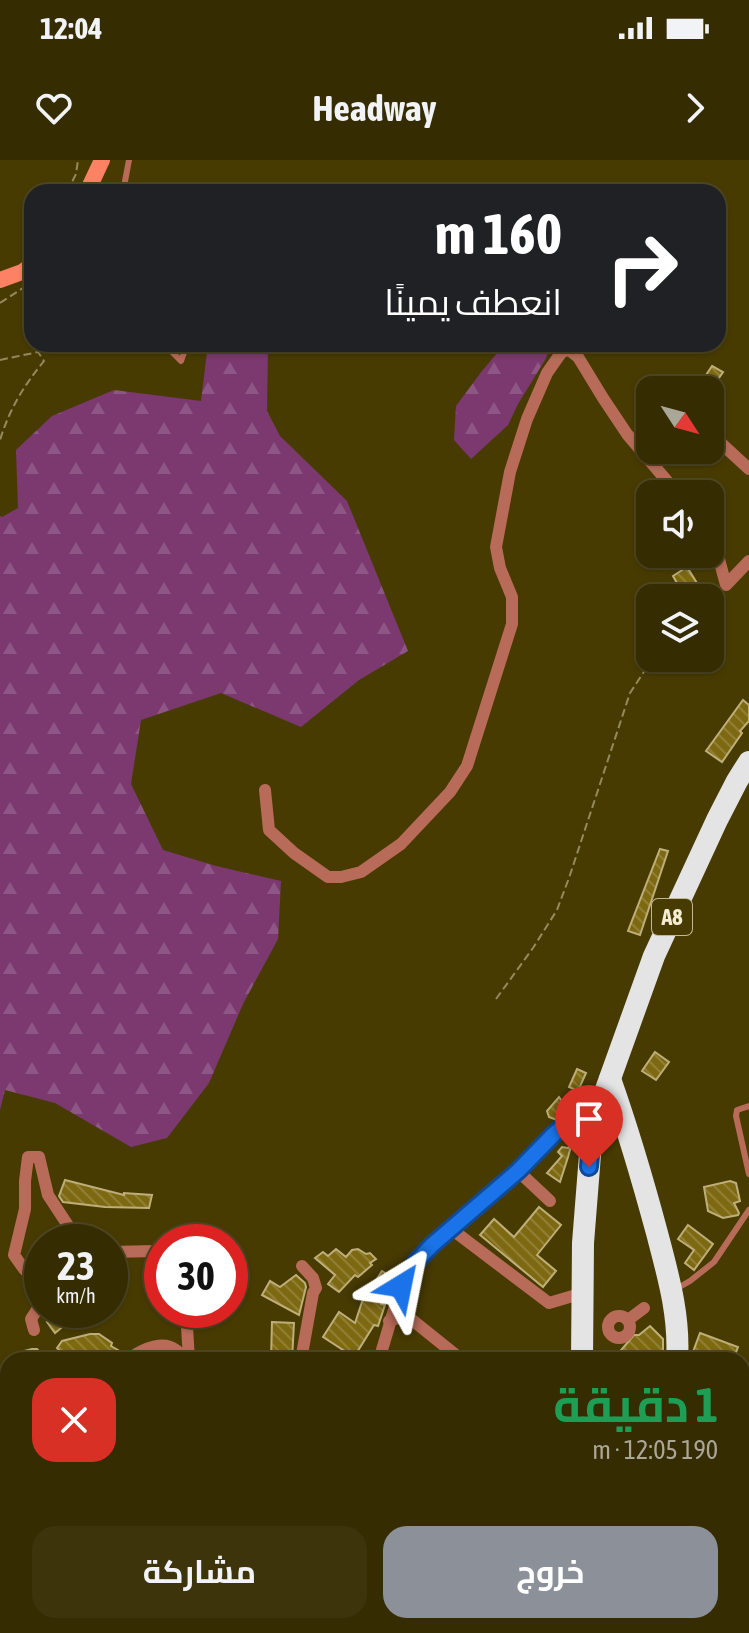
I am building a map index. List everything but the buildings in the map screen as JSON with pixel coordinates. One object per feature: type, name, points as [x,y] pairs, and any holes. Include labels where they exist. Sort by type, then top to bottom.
[{"type":"highway","name":"A8","points":[[582,1352],[583,1243],[595,1120],[654,956],[745,779]]},
{"type":"highway","points":[[610,1079],[648,1196],[673,1291],[677,1352]]},
{"type":"highway","points":[[595,1120],[607,1116],[626,1124]]},
{"type":"street","points":[[91,184],[102,160]]},
{"type":"street","points":[[0,280],[24,271]]},
{"type":"street","points":[[265,790],[269,830],[294,853],[328,877],[361,872],[401,844],[450,792],[467,766],[512,624],[512,597],[500,568],[496,547],[510,472],[532,407],[547,373],[563,352]]},
{"type":"street","points":[[572,352],[627,434],[666,480]]},
{"type":"street","points":[[724,446],[749,469]]},
{"type":"street","points":[[726,585],[749,561]]},
{"type":"street","points":[[721,568],[726,585]]},
{"type":"street","points":[[381,1352],[401,1286],[416,1262],[568,1122],[595,1120]]},
{"type":"street","points":[[24,1269],[14,1255],[25,1209],[28,1157],[39,1157],[48,1195],[67,1224]]},
{"type":"street","points":[[518,1171],[550,1201]]},
{"type":"street","points":[[450,1228],[549,1303],[583,1293]]},
{"type":"street","points":[[302,1266],[313,1278],[316,1288],[302,1352]]},
{"type":"street","points":[[582,1317],[610,1322],[620,1316],[628,1320],[644,1308]]},
{"type":"street","points":[[389,1321],[406,1315],[452,1352]]},
{"type":"street","points":[[186,1328],[187,1352]]},
{"type":"street","points":[[139,1352],[166,1346],[178,1352]]},
{"type":"lane","points":[[124,184],[129,160]]},
{"type":"lane","points":[[172,352],[181,361],[184,352]]},
{"type":"lane","points":[[749,1106],[737,1110],[736,1116],[749,1174]]},
{"type":"lane","points":[[673,1291],[714,1262],[749,1210]]},
{"type":"path","points":[[71,184],[78,160]]},
{"type":"path","points":[[0,303],[24,287]]},
{"type":"path","points":[[0,360],[38,352],[44,361],[16,398],[0,440]]},
{"type":"path","points":[[496,999],[557,910],[630,693],[644,672]]},
{"type":"green space","points":[[207,352],[268,352],[267,411],[280,436],[347,501],[408,651],[359,680],[301,727],[221,693],[141,720],[131,784],[163,850],[281,881],[278,939],[243,1004],[209,1083],[167,1138],[131,1147],[55,1103],[5,1090],[0,1110],[0,516],[18,508],[16,450],[52,416],[114,390],[201,401]]},
{"type":"green space","points":[[498,352],[549,352],[508,425],[471,459],[454,440],[456,406]]},
{"type":"route","points":[[401,1286],[416,1262],[432,1245],[518,1171],[568,1122],[595,1120],[589,1167]]}]
